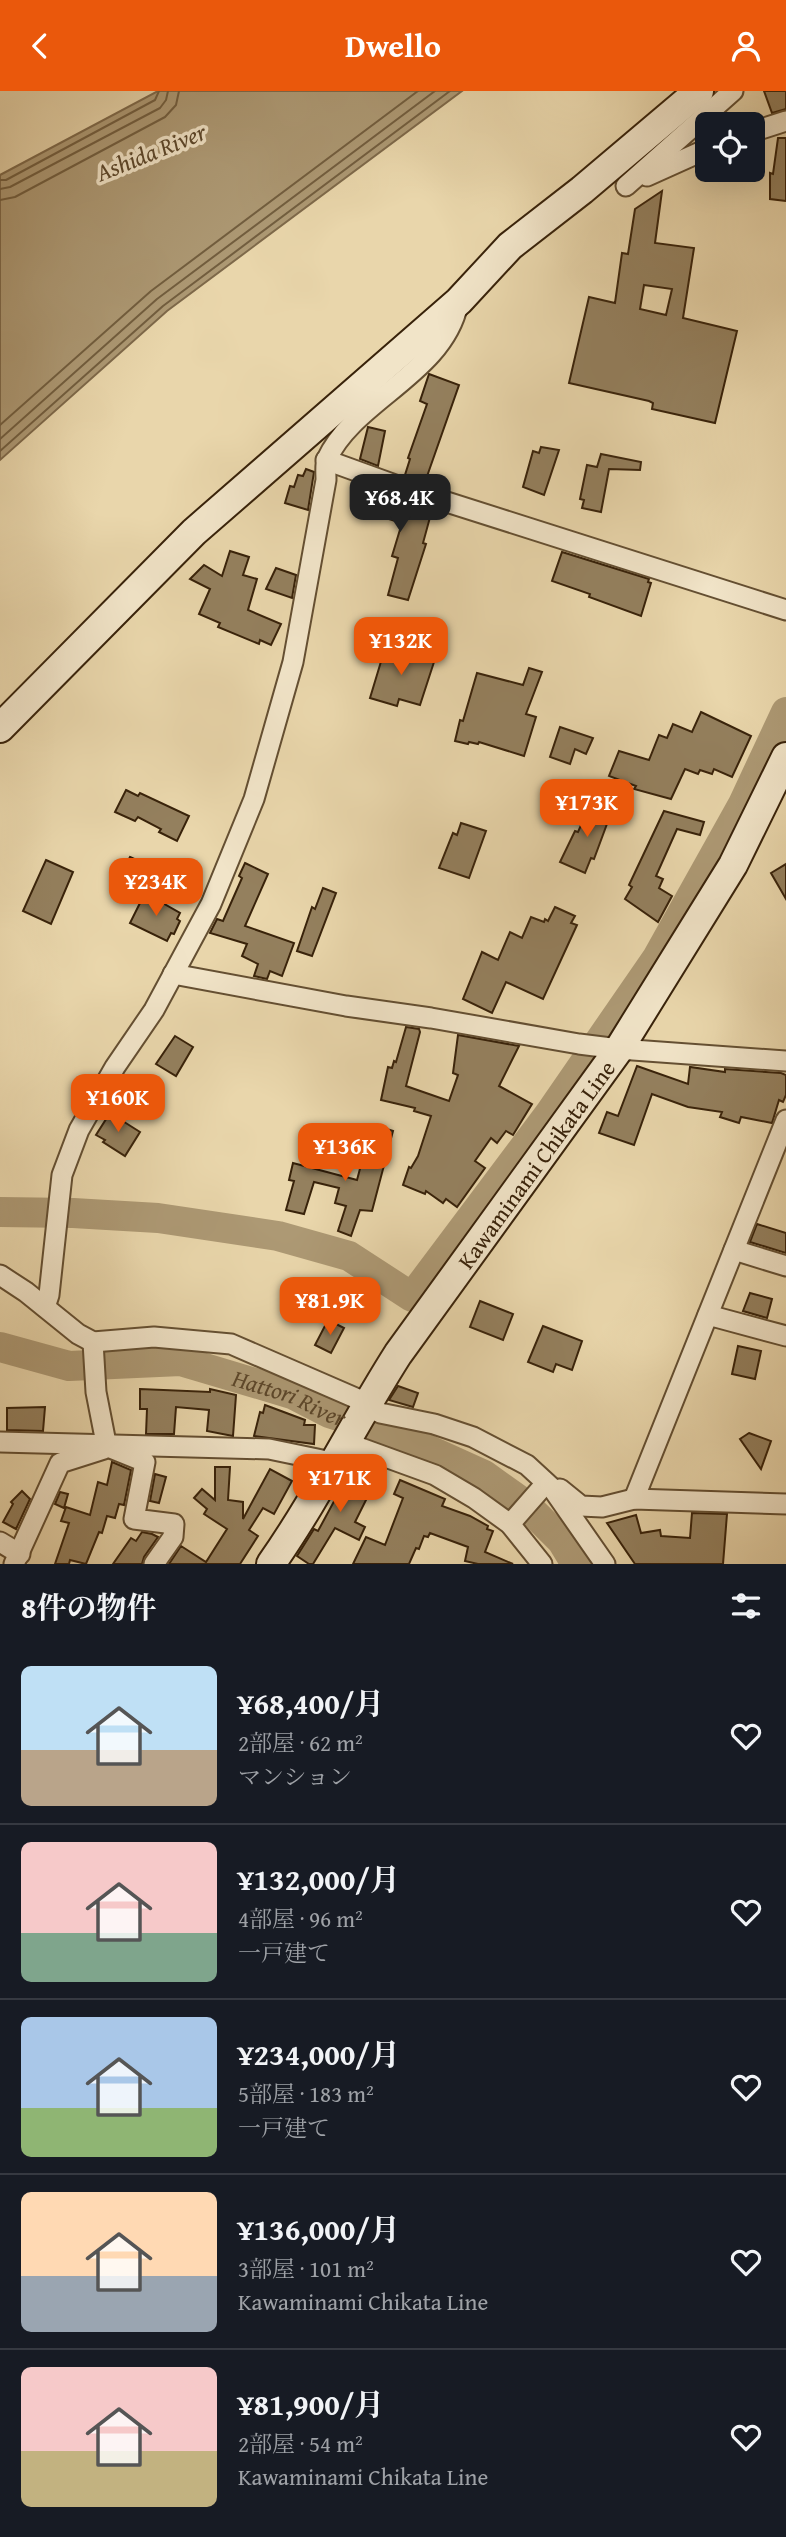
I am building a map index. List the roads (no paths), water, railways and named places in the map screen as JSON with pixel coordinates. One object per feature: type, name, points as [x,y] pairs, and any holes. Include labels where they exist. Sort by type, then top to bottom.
[{"type":"main road","points":[[0,728],[194,532],[459,301],[510,246],[582,190],[699,91]]},
{"type":"main road","name":"Kawaminami Chikata Line","points":[[271,1564],[398,1354],[619,1049],[733,865],[786,757]]},
{"type":"street","points":[[709,112],[733,91]]},
{"type":"street","points":[[765,128],[786,121]]},
{"type":"street","points":[[695,125],[626,186],[695,154]]},
{"type":"street","points":[[45,1307],[49,1295],[62,1175],[79,1130],[115,1067],[154,1010],[211,904],[254,799],[293,662],[326,480],[326,460],[350,427],[430,356],[448,332],[456,316],[459,301]]},
{"type":"street","points":[[326,460],[409,490],[786,610]]},
{"type":"street","points":[[173,974],[346,1006],[619,1049],[786,1061]]},
{"type":"street","points":[[634,1499],[786,1120]]},
{"type":"street","points":[[734,1251],[786,1266]]},
{"type":"street","points":[[0,1275],[94,1345],[154,1337],[231,1344],[380,1413],[435,1424],[473,1437],[527,1465],[605,1564]]},
{"type":"street","points":[[708,1315],[786,1336]]},
{"type":"street","points":[[94,1345],[96,1392],[107,1445]]},
{"type":"street","points":[[348,1440],[435,1475],[512,1522],[538,1562]]},
{"type":"street","points":[[0,1442],[269,1449],[322,1460],[331,1468]]},
{"type":"street","points":[[0,1542],[17,1559],[60,1463],[107,1445],[145,1462],[134,1519],[174,1524],[173,1537],[154,1564]]},
{"type":"street","points":[[546,1487],[561,1489],[581,1506],[601,1507],[634,1499],[786,1504]]},
{"type":"street","points":[[512,1522],[546,1487]]},
{"type":"water","name":"Ashida River","points":[[158,91],[462,91],[167,311],[0,460],[0,175]]},
{"type":"waterway","points":[[0,1212],[158,1218],[278,1236],[349,1256],[412,1297],[550,1113],[657,958],[743,804],[786,712]]},
{"type":"waterway","name":"Hattori River","points":[[0,1347],[69,1366],[181,1361],[292,1394],[329,1413],[391,1433],[484,1475],[526,1505],[562,1541],[576,1564]]}]
